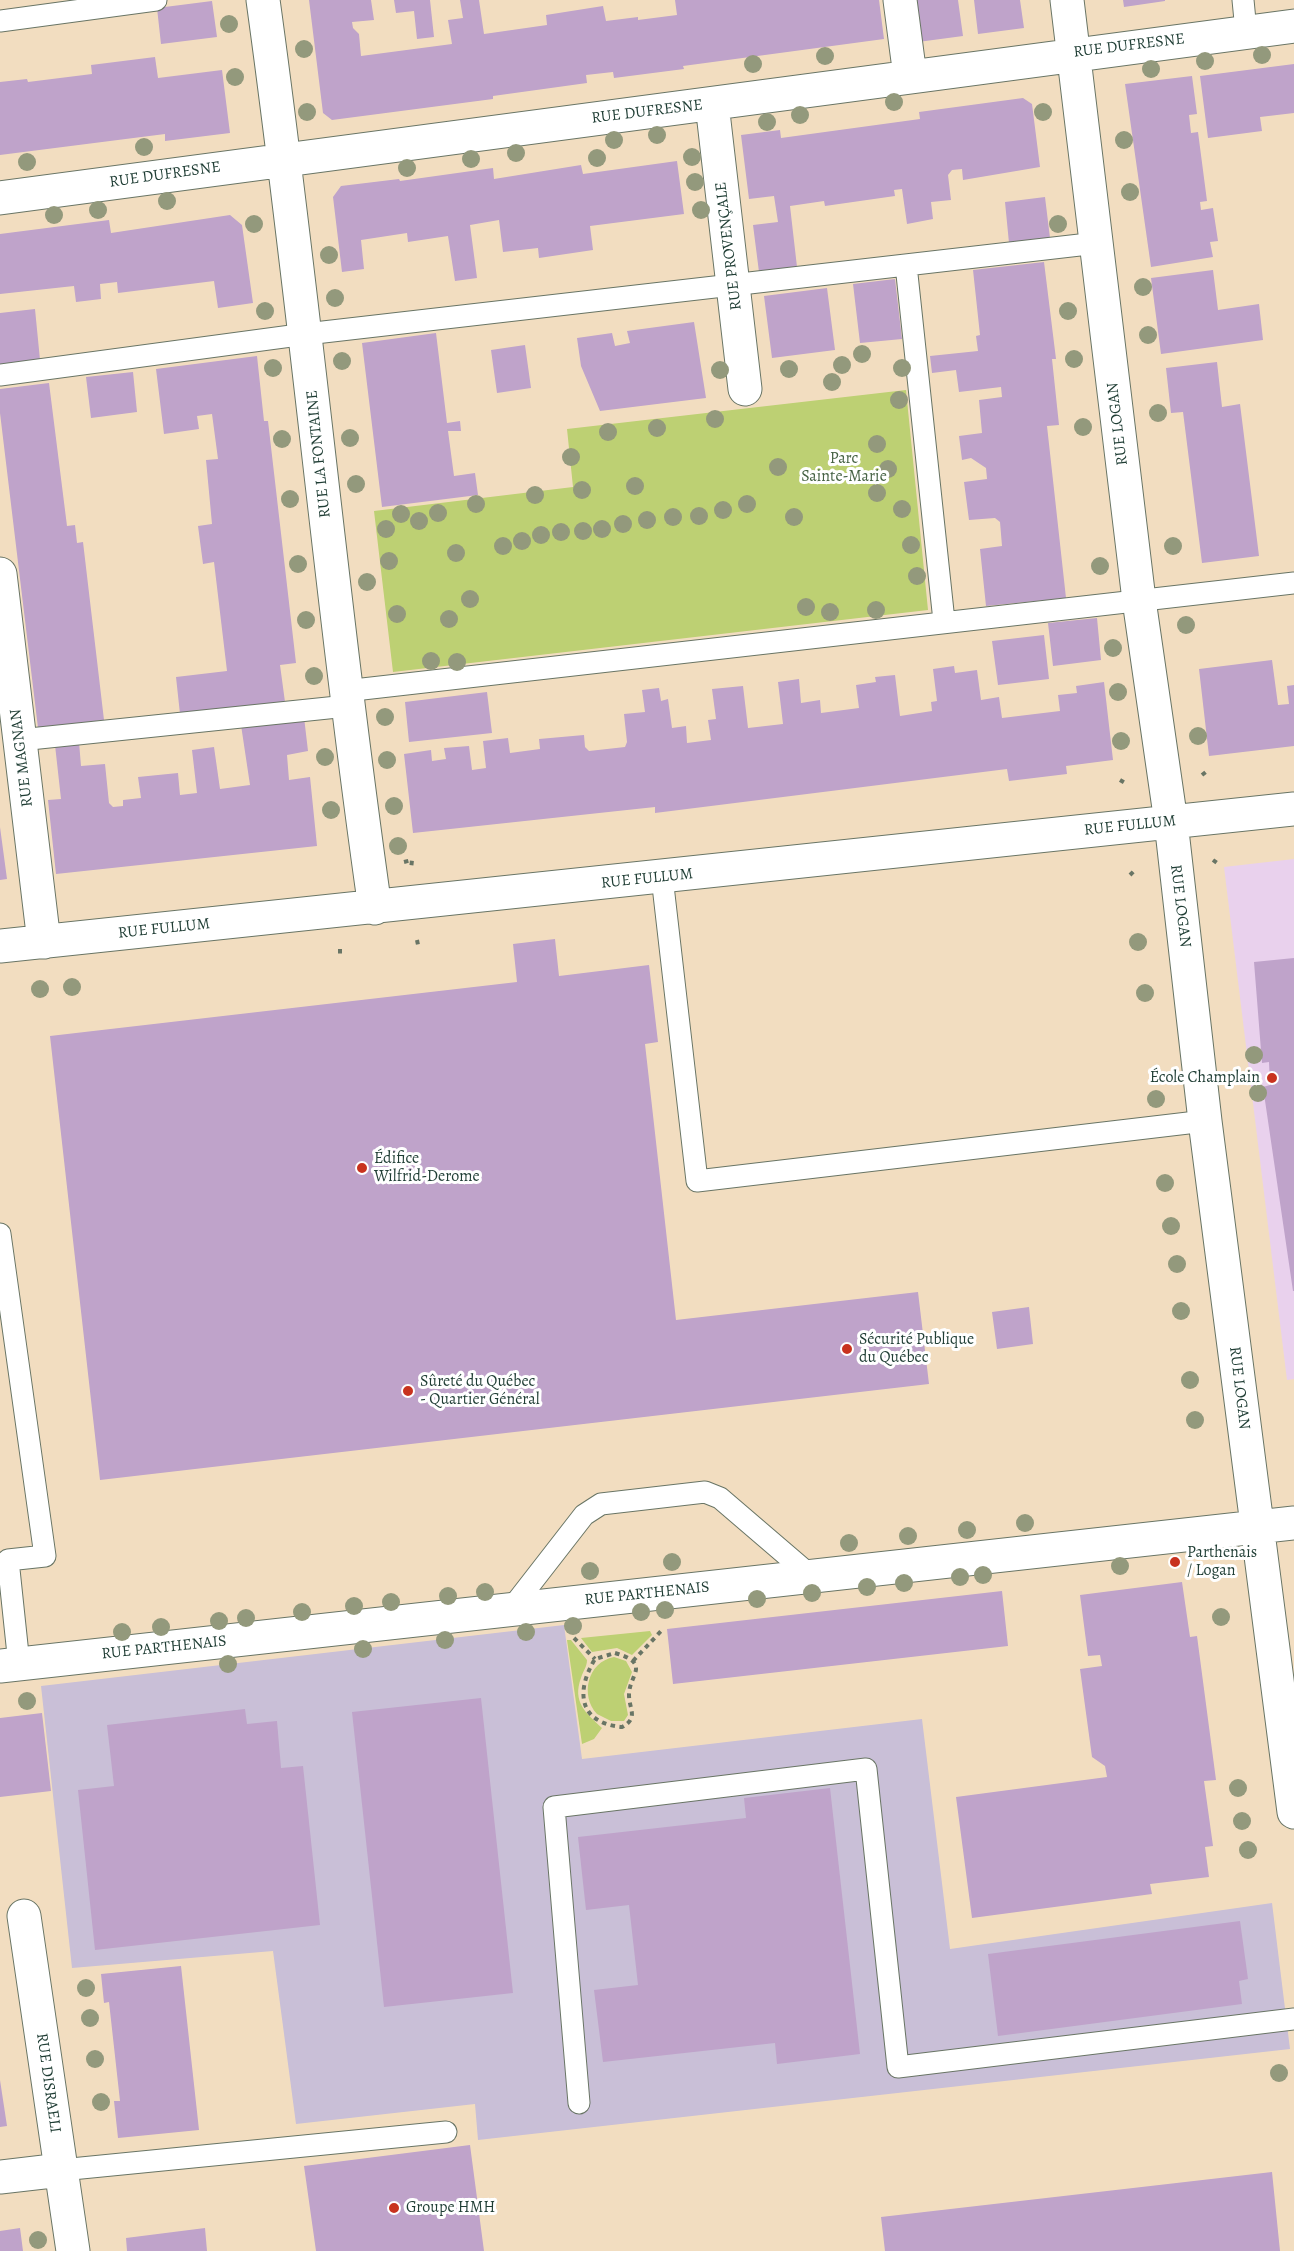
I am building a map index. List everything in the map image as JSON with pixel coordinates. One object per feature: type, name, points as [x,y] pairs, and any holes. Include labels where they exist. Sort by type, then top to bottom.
[{"type":"street","name":"RUE LA FONTAINE","points":[[263,0],[306,334],[346,698],[375,908]]},
{"type":"street","points":[[900,0],[910,76]]},
{"type":"street","name":"RUE LOGAN","points":[[1067,0],[1139,600],[1171,822],[1205,1121],[1294,1812]]},
{"type":"street","name":"RUE DUFRESNE","points":[[0,198],[712,104],[1074,53],[1244,16],[1294,26]]},
{"type":"street","name":"RUE PROVENÇALE","points":[[712,104],[745,389]]},
{"type":"street","name":"RUE MAGNAN","points":[[0,574],[44,942]]},
{"type":"street","name":"RUE FULLUM","points":[[0,946],[375,908],[1294,808]]},
{"type":"street","name":"RUE PARTHENAIS","points":[[10,1665],[1294,1523]]},
{"type":"street","name":"RUE DISRAELI","points":[[24,1916],[73,2251]]},
{"type":"street","points":[[0,2177],[61,2170]]},
{"type":"lane","points":[[0,21],[156,0]]},
{"type":"lane","points":[[0,375],[306,334],[1096,243]]},
{"type":"lane","points":[[906,265],[944,621]]},
{"type":"lane","points":[[20,740],[944,621],[1294,583]]},
{"type":"lane","points":[[662,877],[697,1180],[1205,1121]]},
{"type":"lane","points":[[0,1234],[45,1556],[8,1560],[10,1665]]},
{"type":"lane","points":[[512,1609],[584,1515],[592,1508],[601,1504],[705,1492],[720,1498],[811,1576]]},
{"type":"lane","points":[[579,2103],[554,1807],[866,1769],[898,2067],[1294,2019]]},
{"type":"lane","points":[[61,2170],[446,2132]]},
{"type":"path","points":[[1202,776],[1207,771]]},
{"type":"path","points":[[1130,874],[1135,870]]},
{"type":"path","points":[[633,1662],[668,1624]]},
{"type":"path","points":[[572,1635],[595,1659]]},
{"type":"path","points":[[615,1653],[633,1662],[636,1676],[629,1692],[633,1716],[630,1723],[622,1727],[600,1722],[586,1707],[582,1689],[595,1659],[615,1653]]},
{"type":"shaded area","name":"École Champlain","points":[[1294,859],[1294,1379],[1287,1380],[1224,867]]},
{"type":"shaded area","points":[[564,1625],[582,1759],[922,1719],[950,1949],[1272,1903],[1290,2049],[478,2140],[475,2104],[296,2124],[273,1951],[72,1968],[41,1686]]},
{"type":"green space","name":"Parc Sainte-Marie","points":[[906,390],[928,610],[393,672],[374,511],[573,487],[567,429]]},
{"type":"green space","points":[[650,1631],[652,1635],[632,1655],[617,1648],[592,1652],[581,1638]]},
{"type":"green space","points":[[567,1640],[571,1640],[587,1660],[579,1686],[579,1700],[586,1712],[602,1728],[594,1739],[582,1744]]},
{"type":"green space","points":[[614,1657],[626,1661],[632,1672],[624,1694],[628,1715],[624,1721],[611,1721],[597,1714],[589,1698],[588,1689],[592,1672],[605,1660]]},
{"type":"building","points":[[309,0],[371,0],[374,20],[352,22],[353,28],[359,34],[361,56],[452,44],[448,20],[463,18],[460,0],[479,0],[484,34],[547,25],[546,15],[603,6],[606,21],[677,15],[675,0],[879,0],[884,39],[683,66],[684,69],[614,78],[613,72],[586,75],[587,83],[493,96],[493,99],[332,120],[323,113]]},
{"type":"building","points":[[394,0],[430,0],[434,37],[417,39],[414,11],[396,13]]},
{"type":"building","points":[[912,0],[958,0],[963,36],[918,42]]},
{"type":"building","points":[[974,0],[1020,0],[1024,28],[978,34]]},
{"type":"building","points":[[1123,0],[1165,0],[1165,1],[1124,7]]},
{"type":"building","points":[[212,1],[217,37],[161,44],[157,8]]},
{"type":"building","points":[[155,57],[158,78],[222,70],[230,133],[165,141],[165,134],[0,155],[0,82],[27,79],[28,82],[92,74],[91,65]]},
{"type":"building","points":[[1294,64],[1294,113],[1260,117],[1262,131],[1208,138],[1200,76]]},
{"type":"building","points":[[1192,76],[1197,114],[1189,115],[1191,133],[1198,132],[1207,201],[1200,202],[1201,210],[1213,208],[1218,241],[1210,242],[1213,257],[1151,267],[1125,84]]},
{"type":"building","points":[[1023,98],[1032,104],[1040,167],[963,180],[962,169],[952,170],[948,175],[951,200],[931,202],[933,219],[907,224],[902,189],[894,190],[895,196],[825,206],[824,201],[790,206],[797,267],[759,272],[753,225],[778,222],[774,196],[749,199],[741,135],[780,130],[781,138],[920,119],[919,112]]},
{"type":"building","points":[[677,161],[684,214],[590,226],[593,250],[539,258],[538,248],[503,252],[499,220],[470,225],[477,278],[455,281],[448,236],[408,242],[407,233],[361,240],[364,269],[342,272],[333,197],[341,186],[399,179],[400,181],[493,168],[494,179],[581,165],[583,174]]},
{"type":"building","points":[[1045,197],[1050,238],[1009,243],[1005,202]]},
{"type":"building","points":[[230,215],[242,225],[253,303],[218,308],[214,281],[118,293],[117,282],[100,284],[101,299],[76,302],[74,286],[0,294],[0,234],[109,220],[111,233]]},
{"type":"building","points":[[1044,262],[1056,359],[1052,359],[1059,425],[1047,426],[1066,598],[986,606],[980,549],[1002,546],[1000,522],[995,518],[969,520],[964,482],[987,479],[986,468],[971,458],[962,460],[959,436],[982,433],[979,400],[1002,397],[1001,387],[959,392],[956,370],[932,373],[930,356],[978,351],[976,336],[980,335],[973,270]]},
{"type":"building","points":[[1213,270],[1218,310],[1259,304],[1263,340],[1161,354],[1151,278]]},
{"type":"building","points":[[895,279],[902,339],[860,343],[853,284]]},
{"type":"building","points":[[827,288],[835,350],[772,358],[764,296]]},
{"type":"building","points":[[35,309],[40,360],[0,364],[0,313]]},
{"type":"building","points":[[694,322],[706,398],[600,411],[581,366],[577,338],[612,333],[615,346],[630,343],[627,331]]},
{"type":"building","points":[[436,333],[447,423],[460,421],[461,431],[448,431],[454,476],[475,473],[478,495],[382,507],[362,343]]},
{"type":"building","points":[[525,345],[531,388],[497,393],[491,350]]},
{"type":"building","points":[[257,356],[264,421],[268,421],[296,663],[280,665],[285,702],[180,714],[176,677],[227,671],[214,562],[203,564],[198,526],[212,524],[206,460],[218,459],[212,414],[197,416],[199,429],[164,434],[156,369]]},
{"type":"building","points":[[1217,362],[1222,407],[1240,404],[1259,556],[1202,563],[1183,412],[1171,413],[1166,368]]},
{"type":"building","points":[[133,372],[137,412],[91,418],[86,377]]},
{"type":"building","points":[[49,383],[67,526],[75,525],[77,543],[83,542],[104,720],[38,728],[0,413],[0,389]]},
{"type":"building","points":[[1097,618],[1101,660],[1053,666],[1048,623]]},
{"type":"building","points":[[1044,635],[1049,679],[998,685],[992,641]]},
{"type":"building","points":[[1272,660],[1278,705],[1289,704],[1287,686],[1294,685],[1294,746],[1209,756],[1199,669]]},
{"type":"building","points":[[954,666],[955,673],[977,670],[981,700],[999,697],[1002,718],[1060,711],[1058,695],[1077,693],[1076,686],[1104,682],[1113,760],[1066,766],[1067,774],[1009,781],[1007,769],[655,813],[655,807],[413,833],[404,754],[431,750],[432,761],[446,759],[444,748],[469,746],[472,770],[486,768],[483,741],[508,738],[510,753],[540,749],[539,739],[584,735],[585,747],[589,751],[625,747],[627,742],[624,714],[645,712],[642,690],[659,688],[661,701],[668,699],[672,728],[686,726],[687,743],[711,740],[708,720],[716,719],[712,689],[743,686],[748,728],[783,724],[778,682],[799,679],[801,703],[820,700],[821,713],[859,708],[856,685],[876,682],[875,677],[895,675],[900,716],[932,711],[931,702],[937,701],[933,669]]},
{"type":"building","points":[[487,692],[492,733],[409,742],[405,702]]},
{"type":"building","points":[[304,717],[308,751],[287,755],[289,780],[310,777],[317,846],[56,874],[48,800],[61,799],[55,745],[79,742],[81,766],[105,764],[109,803],[113,807],[123,806],[123,800],[141,798],[138,777],[178,773],[180,795],[197,793],[192,750],[214,747],[220,789],[250,785],[241,725]]},
{"type":"building","points":[[0,827],[7,879],[0,880]]},
{"type":"building","name":"Édifice Wilfrid-Derome","points":[[555,939],[559,976],[649,965],[658,1042],[645,1044],[676,1320],[918,1292],[929,1384],[100,1480],[50,1036],[517,982],[513,944]]},
{"type":"building","points":[[1294,958],[1293,1291],[1263,1087],[1270,1085],[1269,1062],[1262,1063],[1254,962]]},
{"type":"building","points":[[1029,1307],[1033,1344],[997,1349],[992,1312]]},
{"type":"building","points":[[1182,1582],[1190,1637],[1197,1636],[1216,1780],[1204,1781],[1213,1846],[1205,1847],[1209,1877],[1150,1884],[1152,1894],[972,1918],[956,1797],[1107,1777],[1105,1766],[1092,1757],[1080,1669],[1102,1666],[1100,1655],[1088,1656],[1080,1595]]},
{"type":"building","points":[[1002,1591],[1008,1646],[673,1684],[667,1629]]},
{"type":"building","points":[[481,1698],[513,1993],[384,2007],[352,1712]]},
{"type":"building","points":[[245,1709],[247,1724],[277,1721],[281,1768],[303,1766],[320,1925],[95,1950],[78,1790],[114,1786],[107,1725]]},
{"type":"building","points":[[42,1713],[51,1791],[0,1797],[0,1718]]},
{"type":"building","points":[[830,1788],[860,2054],[777,2064],[775,2043],[603,2062],[594,1990],[638,1985],[629,1905],[586,1910],[578,1837],[746,1818],[744,1798]]},
{"type":"building","points":[[1240,1921],[1248,1979],[1239,1981],[1242,2004],[998,2036],[988,1954]]},
{"type":"building","points":[[181,1966],[199,2130],[118,2138],[114,2101],[120,2101],[109,2002],[104,2003],[101,1974]]},
{"type":"building","points":[[0,2080],[7,2126],[0,2127]]},
{"type":"building","name":"Groupe HMH","points":[[470,2145],[484,2251],[316,2251],[304,2166]]},
{"type":"building","points":[[1272,2172],[1280,2251],[885,2251],[881,2217]]},
{"type":"building","points":[[20,2228],[23,2251],[0,2251],[0,2231]]},
{"type":"building","points":[[205,2228],[207,2251],[127,2251],[126,2238]]},
{"type":"place","name":"École Champlain","points":[[1272,1078]]},
{"type":"place","name":"Édifice Wilfrid-Derome","points":[[362,1168]]},
{"type":"place","name":"Sécurité Publique du Québec","points":[[847,1349]]},
{"type":"place","name":"Sûreté du Québec - Quartier Général","points":[[408,1391]]},
{"type":"place","name":"Parthenais / Logan","points":[[1175,1562]]},
{"type":"place","name":"Groupe HMH","points":[[394,2208]]}]
